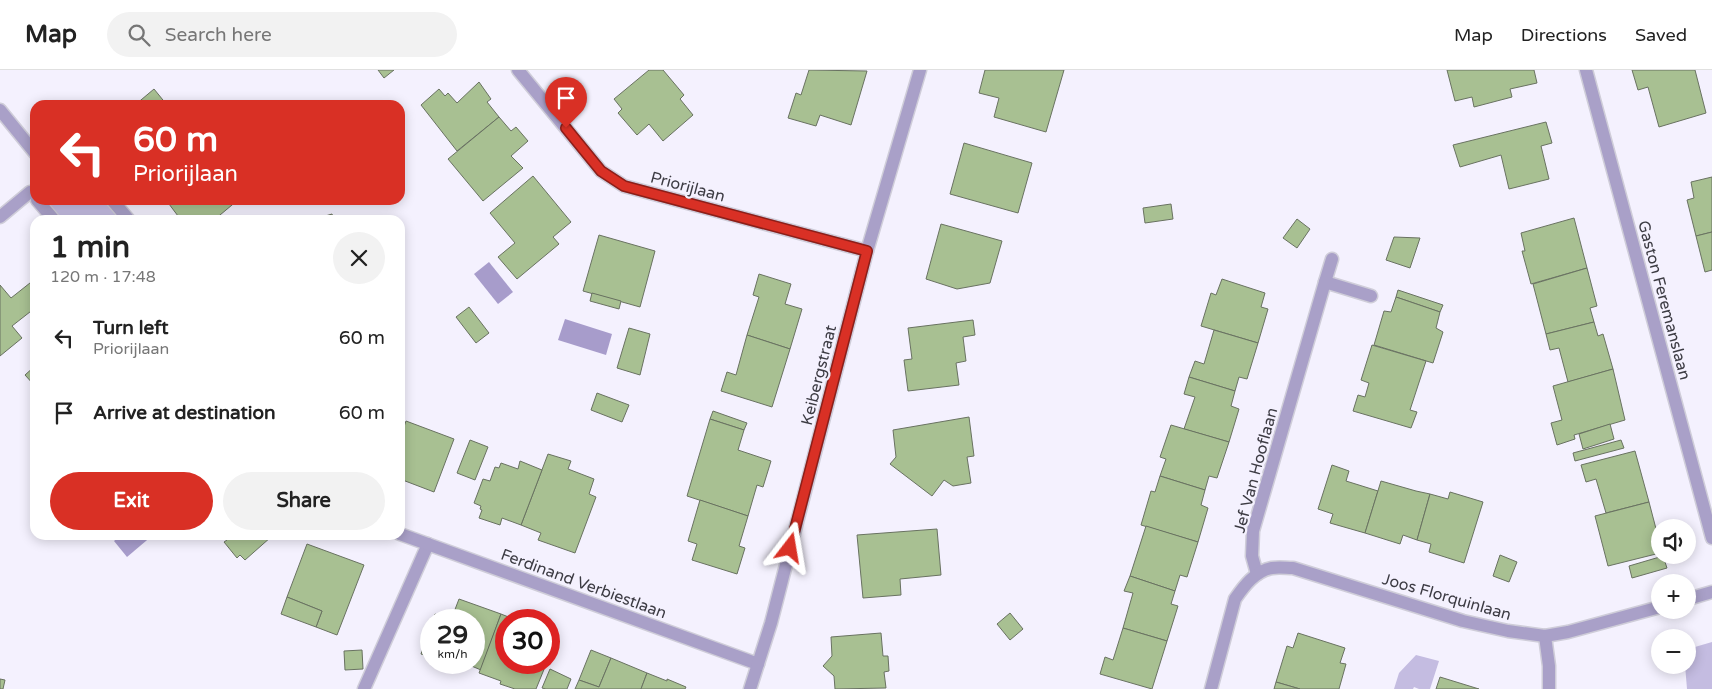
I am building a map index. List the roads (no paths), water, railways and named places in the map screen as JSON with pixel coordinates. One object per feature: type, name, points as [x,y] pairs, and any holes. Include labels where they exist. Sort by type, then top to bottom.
[{"type":"street","name":"Priorijlaan","points":[[518,70],[601,171],[624,186],[867,251]]},
{"type":"street","name":"Keibergstraat","points":[[750,689],[771,623],[867,251],[920,70]]},
{"type":"street","name":"Gaston Feremanslaan","points":[[1586,70],[1712,538]]},
{"type":"street","points":[[0,110],[30,147]]},
{"type":"street","points":[[0,217],[30,196]]},
{"type":"street","points":[[116,205],[125,215]]},
{"type":"street","name":"Jef Van Hooflaan","points":[[1257,574],[1252,556],[1253,532],[1332,259]]},
{"type":"street","points":[[1325,282],[1371,296]]},
{"type":"street","name":"Ferdinand Verbiestlaan","points":[[405,536],[758,664]]},
{"type":"street","points":[[364,689],[428,544]]},
{"type":"street","name":"Joos Florquinlaan","points":[[1257,574],[1272,568],[1293,568],[1463,620],[1508,631],[1545,636],[1568,632],[1651,609]]},
{"type":"street","points":[[1211,689],[1235,599],[1244,586],[1257,574]]},
{"type":"street","points":[[1696,597],[1712,592]]},
{"type":"street","points":[[1545,636],[1549,666],[1549,689]]}]
